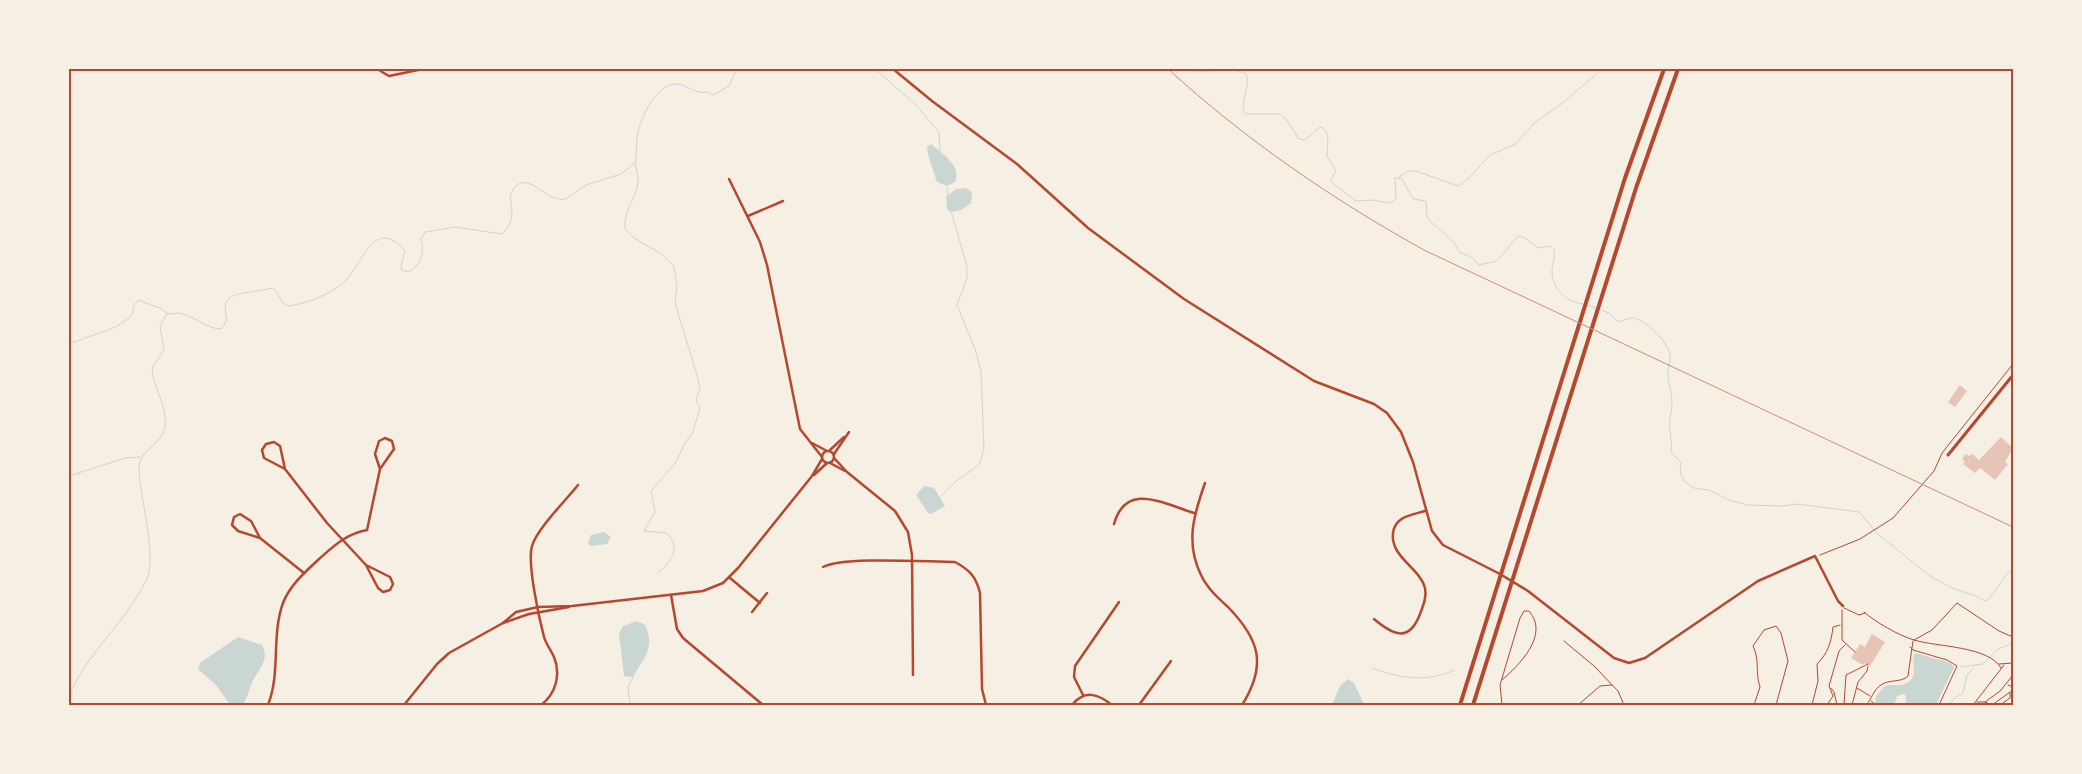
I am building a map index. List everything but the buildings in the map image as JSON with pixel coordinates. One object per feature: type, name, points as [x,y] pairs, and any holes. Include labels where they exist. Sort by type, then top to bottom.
[{"type":"main road","points":[[1460,705],[1582,313],[1634,151],[1664,69]]},
{"type":"main road","points":[[1474,705],[1648,151],[1678,69]]},
{"type":"street","points":[[377,69],[389,76],[423,69]]},
{"type":"street","points":[[893,69],[1017,164],[1088,228],[1184,300],[1314,381],[1374,404],[1387,413],[1401,432],[1413,462],[1425,511],[1432,530],[1443,545],[1500,574],[1539,599],[1609,656],[1629,663],[1650,656],[1758,581],[1815,556],[1838,602],[1844,607]]},
{"type":"street","points":[[730,179],[748,216],[767,264],[800,429],[822,458],[847,472]]},
{"type":"street","points":[[748,216],[784,201]]},
{"type":"street","points":[[1948,454],[2013,375]]},
{"type":"street","points":[[404,705],[445,656],[503,623],[516,612],[538,608],[703,591],[730,578],[812,476],[822,458],[849,432]]},
{"type":"street","points":[[812,476],[834,457],[845,436]]},
{"type":"street","points":[[268,705],[276,676],[281,610],[288,594],[304,573],[342,539],[367,530],[380,469],[394,449],[392,441],[385,438],[379,441],[375,450],[380,469]]},
{"type":"street","points":[[285,469],[283,451],[277,444],[270,441],[263,447],[262,454],[267,461],[285,469],[342,539],[366,565],[378,588],[383,592],[390,590],[394,584],[390,577],[366,565]]},
{"type":"street","points":[[811,443],[828,451],[847,472],[889,505],[904,523],[910,541],[912,562],[913,675]]},
{"type":"street","points":[[1205,483],[1194,514],[1192,542],[1201,576],[1210,589],[1245,626],[1256,649],[1256,674],[1251,690],[1242,705]]},
{"type":"street","points":[[541,705],[554,690],[557,675],[554,658],[544,638],[538,613],[531,562],[532,544],[578,485]]},
{"type":"street","points":[[1114,524],[1120,507],[1132,499],[1145,499],[1194,514]]},
{"type":"street","points":[[1374,619],[1387,630],[1398,634],[1407,633],[1416,626],[1426,596],[1425,586],[1399,553],[1393,534],[1396,524],[1402,517],[1425,511]]},
{"type":"street","points":[[260,538],[248,517],[240,514],[234,517],[232,525],[238,531],[260,538],[304,573]]},
{"type":"street","points":[[823,567],[841,562],[955,562],[966,568],[977,581],[980,593],[982,689],[986,705]]},
{"type":"street","points":[[730,578],[760,603]]},
{"type":"street","points":[[752,612],[767,593]]},
{"type":"street","points":[[671,595],[677,629],[683,638],[763,705]]},
{"type":"street","points":[[1083,695],[1074,677],[1076,666],[1119,602]]},
{"type":"street","points":[[503,623],[572,606]]},
{"type":"street","points":[[1139,705],[1171,660]]},
{"type":"street","points":[[1072,705],[1083,695],[1094,694],[1112,705]]},
{"type":"path","points":[[1820,554],[1866,536],[1893,518],[1934,471],[1942,453],[2013,364]]},
{"type":"path","points":[[1866,705],[1879,686],[1886,682],[1905,679],[1908,676],[1910,647],[1913,640],[1932,630],[1957,603],[1999,631],[2013,637]]},
{"type":"path","points":[[1844,607],[1841,611],[1840,625],[1842,640],[1845,645],[1855,652]]},
{"type":"path","points":[[1502,680],[1524,659],[1535,636],[1534,616],[1529,611],[1524,610],[1520,618],[1500,685],[1502,705]]},
{"type":"path","points":[[1864,612],[1877,623],[1913,640],[1943,647],[1963,648],[1984,655],[1998,664],[2013,663]]},
{"type":"path","points":[[1812,705],[1818,681],[1817,664],[1824,657],[1831,644],[1833,627],[1840,625]]},
{"type":"path","points":[[1754,705],[1760,687],[1756,677],[1758,656],[1754,646],[1764,630],[1776,626],[1781,632],[1788,661],[1776,705]]},
{"type":"path","points":[[1564,641],[1594,666],[1618,691],[1624,705]]},
{"type":"path","points":[[1827,705],[1833,696],[1829,686],[1839,651],[1845,645]]},
{"type":"path","points":[[1910,647],[1913,650],[1954,663],[1957,666],[1939,705]]},
{"type":"path","points":[[1844,705],[1846,675],[1868,664],[1868,669],[1858,682],[1852,705]]},
{"type":"path","points":[[1998,664],[2001,668]]},
{"type":"path","points":[[1973,705],[2004,665]]},
{"type":"path","points":[[1985,702],[2007,685],[2013,675]]},
{"type":"path","points":[[1578,705],[1600,686],[1612,685]]},
{"type":"path","points":[[1998,705],[2013,689],[2007,685]]},
{"type":"path","points":[[1829,686],[1834,692],[1837,705]]},
{"type":"path","points":[[1857,688],[1871,697]]},
{"type":"path","points":[[1976,702],[1998,705],[2010,698],[2009,693]]},
{"type":"path","points":[[1870,701],[1875,705]]},
{"type":"shaded area","points":[[931,144],[954,165],[957,176],[955,182],[947,186],[937,182],[928,155],[927,147]]},
{"type":"shaded area","points":[[966,188],[972,192],[971,203],[961,210],[951,212],[947,209],[946,197],[956,189]]},
{"type":"shaded area","points":[[924,486],[934,488],[945,506],[931,514],[928,513],[916,495]]},
{"type":"shaded area","points":[[604,532],[611,537],[607,544],[591,546],[588,543],[591,535]]},
{"type":"shaded area","points":[[637,621],[645,625],[649,646],[633,677],[624,676],[619,634],[623,626]]},
{"type":"shaded area","points":[[238,637],[262,645],[265,656],[245,701],[243,704],[236,705],[229,703],[216,685],[198,669],[200,663]]},
{"type":"shaded area","points":[[1915,653],[1948,662],[1954,667],[1936,705],[1906,705],[1906,696],[1904,694],[1897,696],[1894,705],[1875,705],[1876,696],[1885,686],[1905,684],[1910,681],[1913,675]]},
{"type":"shaded area","points":[[1348,679],[1354,683],[1364,704],[1332,705],[1340,686]]},
{"type":"waterway","points":[[69,341],[75,342],[106,331],[127,320],[133,314],[133,307],[138,300],[160,308],[167,314],[184,314],[210,327],[221,329],[227,320],[225,313],[226,302],[232,296],[274,288],[283,303],[288,306],[310,301],[332,291],[344,282],[370,247],[377,240],[385,238],[394,241],[405,251],[401,266],[402,270],[409,272],[421,257],[421,239],[425,232],[455,227],[502,234],[511,221],[512,207],[510,196],[518,184],[528,183],[550,196],[564,200],[586,185],[621,174],[635,163],[640,126],[646,110],[662,89],[669,85],[680,84],[695,91],[708,92],[713,95],[729,86],[737,69]]},
{"type":"waterway","points":[[875,69],[915,104],[939,132],[940,153]]},
{"type":"waterway","points":[[1187,69],[1194,71],[1232,70],[1246,74],[1247,84],[1243,104],[1245,114],[1280,114],[1286,119],[1299,139],[1305,140],[1320,127],[1323,128],[1328,135],[1327,156],[1336,171],[1330,181],[1356,201],[1371,200],[1391,203],[1396,198],[1395,178],[1402,179],[1413,199],[1426,201],[1427,218],[1449,238],[1459,252],[1471,257],[1479,265],[1497,261],[1518,236],[1525,238],[1538,248],[1550,246],[1554,249],[1552,276],[1557,288],[1565,297],[1583,304]]},
{"type":"waterway","points":[[1399,177],[1408,171],[1416,171],[1458,186],[1469,178],[1490,155],[1516,144],[1533,124],[1564,102],[1602,69]]},
{"type":"waterway","points":[[635,164],[638,183],[627,212],[625,229],[634,238],[660,253],[674,266],[677,287],[675,303],[700,388],[696,401],[700,408],[693,432],[685,443],[676,462],[651,491],[655,512],[644,531],[666,533],[674,544],[670,560],[658,573]]},
{"type":"waterway","points":[[947,187],[948,195]]},
{"type":"waterway","points":[[940,497],[955,482],[979,465],[984,449],[981,371],[975,349],[957,305],[967,278],[967,266],[951,211]]},
{"type":"waterway","points":[[1587,305],[1609,313],[1618,322],[1629,318],[1644,322],[1660,337],[1668,349],[1670,354],[1668,373],[1672,399],[1670,422],[1671,452],[1681,463],[1680,472],[1684,481],[1694,488],[1709,490],[1729,500],[1748,505],[1782,506],[1798,504],[1859,512],[1878,534],[1930,576],[1954,589],[1985,601],[1989,599],[2007,574],[2013,569]]},
{"type":"waterway","points":[[69,695],[86,665],[139,594],[150,569],[149,542],[139,470],[142,457],[160,439],[165,427],[164,412],[152,368],[164,350],[160,326],[167,314]]},
{"type":"waterway","points":[[69,476],[125,458],[140,457]]},
{"type":"waterway","points":[[1961,667],[1983,664],[1998,649],[2013,643]]},
{"type":"waterway","points":[[1949,705],[1963,693],[1967,675],[1974,667]]},
{"type":"waterway","points":[[1372,668],[1413,678],[1434,677],[1454,670]]},
{"type":"waterway","points":[[630,705],[628,687],[633,677]]},
{"type":"railway","points":[[1168,69],[1228,120],[1291,167],[1356,210],[1424,250],[2013,527]]}]
